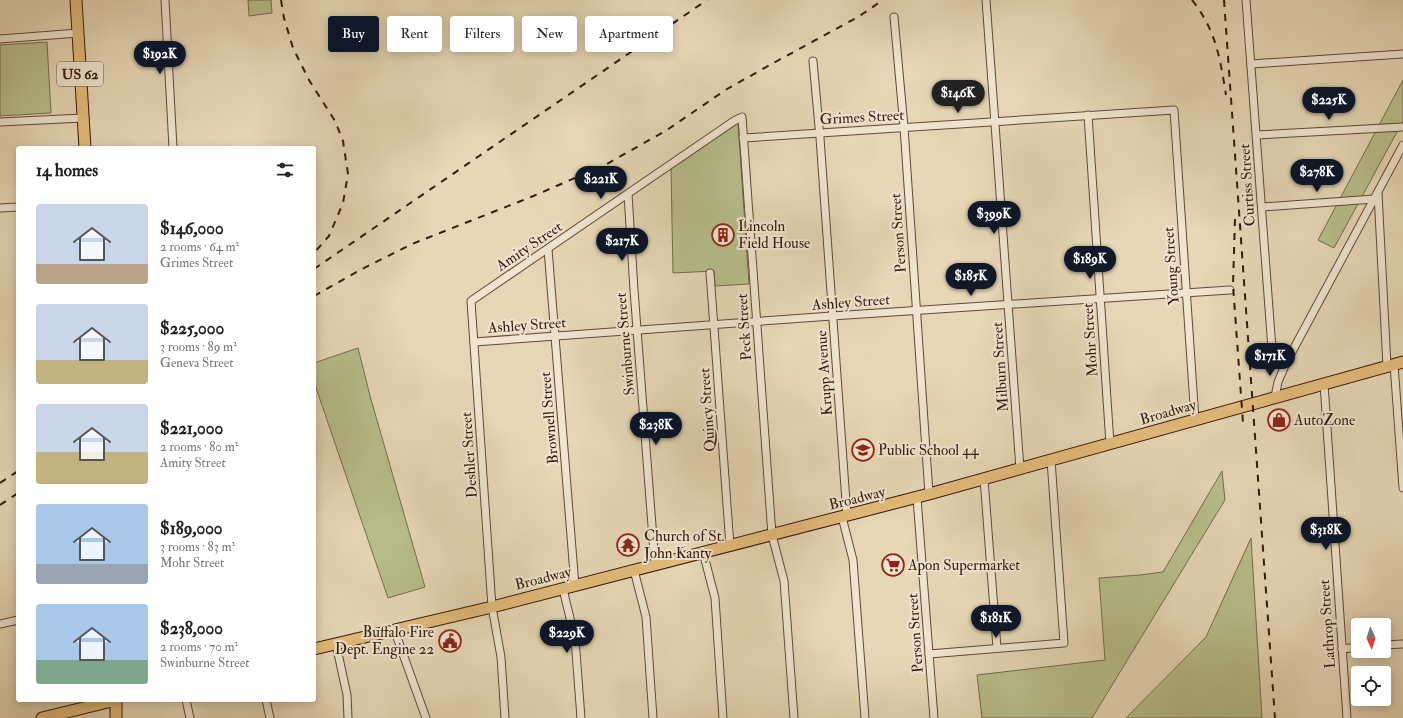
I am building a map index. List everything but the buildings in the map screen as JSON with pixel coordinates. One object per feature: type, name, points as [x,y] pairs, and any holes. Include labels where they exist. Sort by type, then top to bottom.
[{"type":"main road","name":"US 62","points":[[76,0],[85,146]]},
{"type":"main road","name":"Broadway","points":[[316,649],[575,586],[917,498],[1395,364]]},
{"type":"main road","points":[[42,718],[108,702]]},
{"type":"main road","points":[[116,702],[116,718]]},
{"type":"street","points":[[165,0],[174,146]]},
{"type":"street","name":"Milburn Street","points":[[986,0],[1020,469]]},
{"type":"street","name":"Curtiss Street","points":[[1246,0],[1272,349],[1276,355],[1286,363]]},
{"type":"street","name":"Person Street","points":[[894,17],[904,127],[929,494]]},
{"type":"street","points":[[0,39],[78,33]]},
{"type":"street","points":[[1251,64],[1403,54]]},
{"type":"street","name":"Krupp Avenue","points":[[813,61],[832,316],[844,516],[853,560],[865,718]]},
{"type":"street","name":"Grimes Street","points":[[743,138],[1174,110]]},
{"type":"street","name":"Young Street","points":[[1174,110],[1195,420]]},
{"type":"street","name":"Mohr Street","points":[[1088,115],[1110,444]]},
{"type":"street","name":"Peck Street","points":[[742,117],[772,535],[784,581],[794,718]]},
{"type":"street","name":"Amity Street","points":[[471,301],[742,117]]},
{"type":"street","points":[[0,122],[83,118]]},
{"type":"street","points":[[1257,135],[1403,127]]},
{"type":"street","points":[[1275,398],[1278,382],[1286,363],[1403,145]]},
{"type":"street","points":[[1378,191],[1395,364],[1403,488]]},
{"type":"street","name":"Swinburne Street","points":[[628,194],[655,565]]},
{"type":"street","points":[[1262,207],[1374,199]]},
{"type":"street","points":[[0,208],[16,207]]},
{"type":"street","name":"Brownell Street","points":[[548,249],[575,586]]},
{"type":"street","name":"Quincy Street","points":[[710,273],[730,546]]},
{"type":"street","name":"Ashley Street","points":[[474,342],[637,329],[1230,290]]},
{"type":"street","name":"Deshler Street","points":[[471,301],[492,606],[501,657],[505,718]]},
{"type":"street","name":"Lathrop Street","points":[[1324,384],[1347,718]]},
{"type":"street","points":[[929,654],[1064,643],[1051,460]]},
{"type":"street","points":[[984,479],[997,648]]},
{"type":"street","name":"Person Street","points":[[917,498],[934,718]]},
{"type":"street","points":[[703,552],[715,598],[723,718]]},
{"type":"street","points":[[634,570],[646,617],[653,718]]},
{"type":"street","points":[[563,588],[575,639],[581,718]]},
{"type":"street","points":[[0,624],[16,620]]},
{"type":"street","points":[[394,629],[426,718]]},
{"type":"street","points":[[336,644],[347,695],[348,718]]},
{"type":"street","points":[[1391,645],[1403,644]]},
{"type":"street","points":[[1342,648],[1351,647]]},
{"type":"street","points":[[186,702],[190,718]]},
{"type":"street","points":[[266,702],[270,718]]},
{"type":"green space","points":[[248,0],[271,0],[272,13],[249,16]]},
{"type":"green space","points":[[47,42],[51,113],[0,116],[0,45]]},
{"type":"green space","points":[[1403,80],[1403,121],[1334,248],[1318,240]]},
{"type":"green space","points":[[738,123],[749,284],[715,286],[714,271],[673,273],[671,169]]},
{"type":"green space","points":[[358,348],[370,396],[425,587],[388,598],[316,388],[316,362]]},
{"type":"green space","points":[[1222,471],[1225,500],[1092,718],[982,718],[977,675],[1105,660],[1099,578],[1163,572]]},
{"type":"green space","points":[[1251,538],[1262,718],[1126,718],[1206,637]]},
{"type":"railway","points":[[281,0],[284,18],[293,48],[309,80],[335,121],[343,141],[348,174],[343,203],[329,236],[316,251]]},
{"type":"railway","points":[[316,268],[707,0]]},
{"type":"railway","points":[[316,295],[362,269],[412,244],[531,197],[605,165],[667,130],[727,89],[858,17],[883,0]]},
{"type":"railway","points":[[1192,0],[1207,22],[1212,33],[1222,69],[1226,95]]},
{"type":"railway","points":[[1224,0],[1275,718]]},
{"type":"railway","points":[[1235,219],[1233,285],[1243,423]]},
{"type":"railway","points":[[0,483],[16,472]]},
{"type":"railway","points":[[0,505],[16,494]]},
{"type":"place","name":"Lincoln Field House","points":[[723,235]]},
{"type":"place","name":"AutoZone","points":[[1279,420]]},
{"type":"place","name":"Public School 44","points":[[863,450]]},
{"type":"place","name":"Church of St. John Kanty","points":[[628,545]]},
{"type":"place","name":"Apon Supermarket","points":[[893,565]]},
{"type":"place","name":"Buffalo Fire Dept. Engine 22","points":[[450,641]]}]
